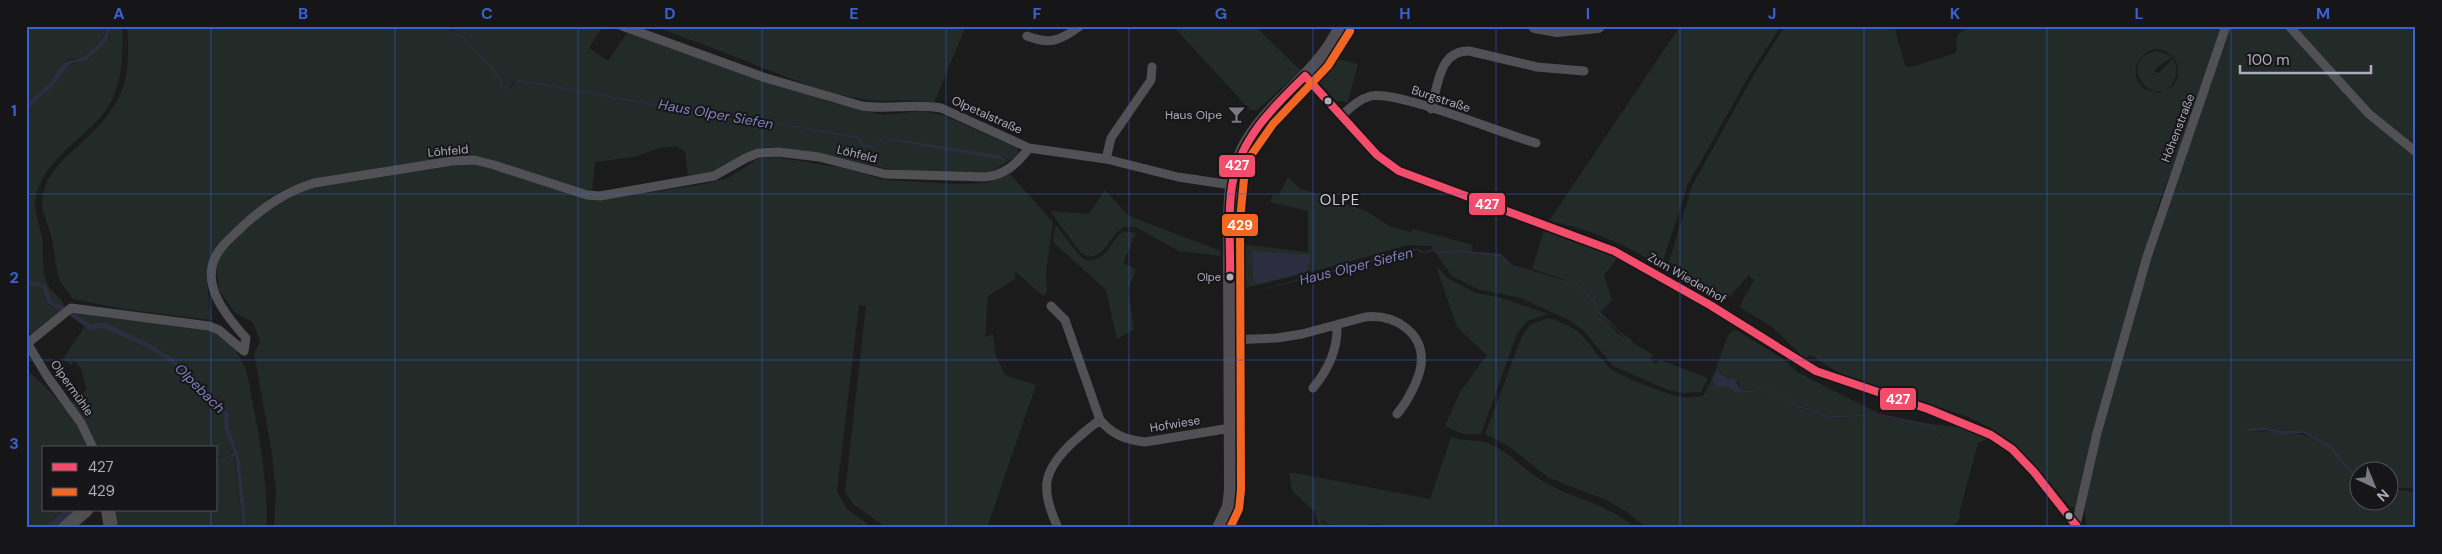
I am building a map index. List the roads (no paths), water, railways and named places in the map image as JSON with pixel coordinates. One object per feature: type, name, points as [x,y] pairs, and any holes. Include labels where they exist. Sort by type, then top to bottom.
[{"type":"street","name":"Olpetalstraße","points":[[622,26],[754,74],[862,106],[875,108],[929,106],[941,108],[1029,148],[1106,158],[1178,177],[1232,185]]},
{"type":"street","points":[[1027,36],[1041,42],[1052,42],[1067,36],[1080,26]]},
{"type":"street","points":[[1219,528],[1229,507],[1231,428],[1230,219],[1232,185],[1237,163],[1253,132],[1274,107],[1323,58],[1341,26]]},
{"type":"street","points":[[1535,26],[1557,30],[1598,26]]},
{"type":"street","name":"Höhenstraße","points":[[2077,526],[2098,433],[2147,257],[2226,26]]},
{"type":"street","points":[[2289,26],[2369,114],[2416,152]]},
{"type":"street","points":[[1431,108],[1444,65],[1448,58],[1460,51],[1469,51],[1537,68],[1584,71]]},
{"type":"street","points":[[1106,158],[1111,138],[1151,80],[1152,67]]},
{"type":"street","name":"Zum Wiedenhof","points":[[1305,76],[1377,155],[1399,171],[1614,251],[1710,305],[1816,372],[1928,409],[1991,435],[2012,450],[2029,467],[2077,526]]},
{"type":"street","name":"Burgstraße","points":[[1342,115],[1359,101],[1370,96],[1396,98],[1536,143]]},
{"type":"street","name":"Löhfeld","points":[[27,342],[66,312],[93,310],[209,326],[219,330],[244,351],[246,338],[222,310],[213,289],[212,264],[217,254],[262,209],[294,189],[314,183],[373,172],[474,160],[586,195],[600,196],[714,176],[758,153],[778,152],[819,157],[886,174],[985,177],[997,176],[1008,170],[1018,162],[1029,148]]},
{"type":"street","points":[[1051,306],[1065,320],[1100,420],[1060,455],[1050,468],[1047,476],[1048,499],[1058,528]]},
{"type":"street","points":[[1230,340],[1277,338],[1365,317],[1386,318],[1404,325],[1417,341],[1421,350],[1421,368],[1403,406],[1397,414]]},
{"type":"street","points":[[1313,388],[1320,379],[1335,349],[1337,325]]},
{"type":"street","name":"Olpermühle","points":[[27,342],[47,376],[81,422],[92,446]]},
{"type":"street","name":"Hofwiese","points":[[1100,420],[1118,436],[1145,442],[1231,428]]},
{"type":"street","points":[[65,528],[84,512]]},
{"type":"street","points":[[108,512],[111,528]]},
{"type":"water","points":[[105,26],[110,27],[110,33],[103,46],[87,61],[67,67],[53,86],[26,110],[26,102],[28,103],[51,81],[64,63],[82,58],[94,48],[106,33]]},
{"type":"water","points":[[445,26],[464,36],[493,67],[503,87],[510,86],[518,80],[534,82],[667,106],[698,108],[860,137],[863,144],[875,146],[883,137],[998,155],[1009,161],[884,139],[875,148],[861,146],[858,139],[698,109],[672,109],[534,84],[518,82],[506,89],[501,88],[496,75],[463,38],[456,36]]},
{"type":"water","points":[[1418,249],[1424,252],[1434,249],[1437,252],[1457,250],[1501,254],[1512,265],[1576,284],[1595,301],[1600,312],[1632,341],[1630,342],[1598,313],[1593,302],[1575,285],[1511,266],[1500,256],[1458,252],[1437,254],[1434,251],[1423,253],[1417,250],[1257,291],[1400,251]]},
{"type":"water","points":[[1252,251],[1312,255],[1307,272],[1257,284],[1253,278]]},
{"type":"water","points":[[28,280],[46,284],[52,301],[65,306],[61,311],[47,303],[42,287],[26,285]]},
{"type":"water","name":"Olpebach","points":[[73,312],[91,324],[105,322],[152,345],[176,361],[197,379],[204,392],[215,396],[229,414],[229,427],[240,459],[247,528],[243,528],[235,456],[218,459],[234,454],[224,428],[224,415],[215,402],[200,396],[194,384],[174,365],[149,349],[102,328],[91,331],[69,315]]},
{"type":"water","points":[[1717,371],[1729,379],[1735,379],[1743,391],[1771,390],[1796,404],[1829,416],[1880,414],[1923,423],[1935,428],[1951,447],[1934,429],[1922,425],[1880,415],[1829,418],[1796,406],[1770,391],[1735,393],[1728,387],[1716,387],[1713,379]]},
{"type":"water","points":[[2264,427],[2281,431],[2303,430],[2332,446],[2350,469],[2350,472],[2330,448],[2303,433],[2281,434],[2264,430],[2247,432],[2247,429]]},
{"type":"water","points":[[62,512],[78,512],[58,528],[42,528]]},
{"type":"place","name":"Haus Olpe","points":[[1236,115]]},
{"type":"place","name":"Olpe","points":[[1230,277]]},
{"type":"district","name":"OLPE","points":[[1340,200]]},
{"type":"water label","name":"Haus Olper Siefen","points":[[716,114]]},
{"type":"water label","name":"Haus Olper Siefen","points":[[1356,266]]}]
